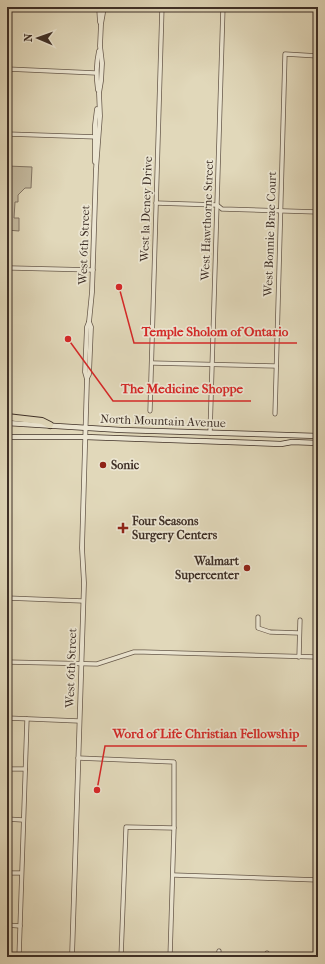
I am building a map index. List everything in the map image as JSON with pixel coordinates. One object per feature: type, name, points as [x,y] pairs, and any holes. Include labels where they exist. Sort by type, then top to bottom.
[{"type":"highway","points":[[7,417],[42,421],[50,425]]},
{"type":"main road","name":"North Mountain Avenue","points":[[7,423],[85,428],[318,436]]},
{"type":"main road","points":[[200,432],[210,441],[216,433]]},
{"type":"main road","name":"North Mountain Avenue","points":[[7,437],[85,437],[281,444],[292,442],[318,443]]},
{"type":"street","name":"West 6th Street","points":[[99,7],[101,24]]},
{"type":"street","name":"West 6th Street","points":[[72,957],[84,572],[82,548],[85,428],[91,327],[89,322],[93,270],[96,169],[94,152],[97,137],[95,125],[99,101],[96,73],[104,7]]},
{"type":"street","name":"West la Deney Drive","points":[[150,411],[162,7]]},
{"type":"street","name":"West Hawthorne Street","points":[[210,433],[223,7]]},
{"type":"street","name":"West 6th Street","points":[[99,92],[102,63],[100,46]]},
{"type":"street","name":"West Bonnie Brae Court","points":[[275,414],[285,54],[318,56]]},
{"type":"street","points":[[7,70],[96,73]]},
{"type":"street","points":[[7,134],[97,137]]},
{"type":"street","points":[[156,203],[217,205],[222,209],[318,212]]},
{"type":"street","points":[[12,268],[93,270]]},
{"type":"street","points":[[152,363],[276,366]]},
{"type":"street","points":[[7,598],[83,600]]},
{"type":"street","points":[[258,618],[258,628],[270,632],[300,632]]},
{"type":"street","points":[[299,657],[300,620]]},
{"type":"street","points":[[7,662],[81,665],[98,664],[134,652],[318,658]]},
{"type":"street","points":[[7,718],[80,720]]},
{"type":"street","points":[[19,957],[26,719]]},
{"type":"street","points":[[78,758],[174,762],[174,828],[170,957]]},
{"type":"street","points":[[7,769],[25,769]]},
{"type":"street","points":[[7,819],[23,820]]},
{"type":"street","points":[[121,957],[126,826],[174,828]]},
{"type":"street","points":[[7,873],[21,873]]},
{"type":"street","points":[[173,875],[318,880]]},
{"type":"street","points":[[316,957],[318,914]]},
{"type":"street","points":[[7,925],[20,926]]},
{"type":"street","points":[[218,957],[219,952]]},
{"type":"shaded area","points":[[7,166],[32,167],[31,188],[25,188],[18,195],[18,202],[15,202],[14,218],[19,218],[19,231],[7,230]]},
{"type":"place","name":"Temple Sholom of Ontario","points":[[119,287]]},
{"type":"place","name":"The Medicine Shoppe","points":[[68,339]]},
{"type":"place","name":"Sonic","points":[[103,465]]},
{"type":"place","name":"Four Seasons Surgery Centers","points":[[123,528]]},
{"type":"place","name":"Walmart Supercenter","points":[[247,568]]},
{"type":"place","name":"Word of Life Christian Fellowship","points":[[97,790]]}]
